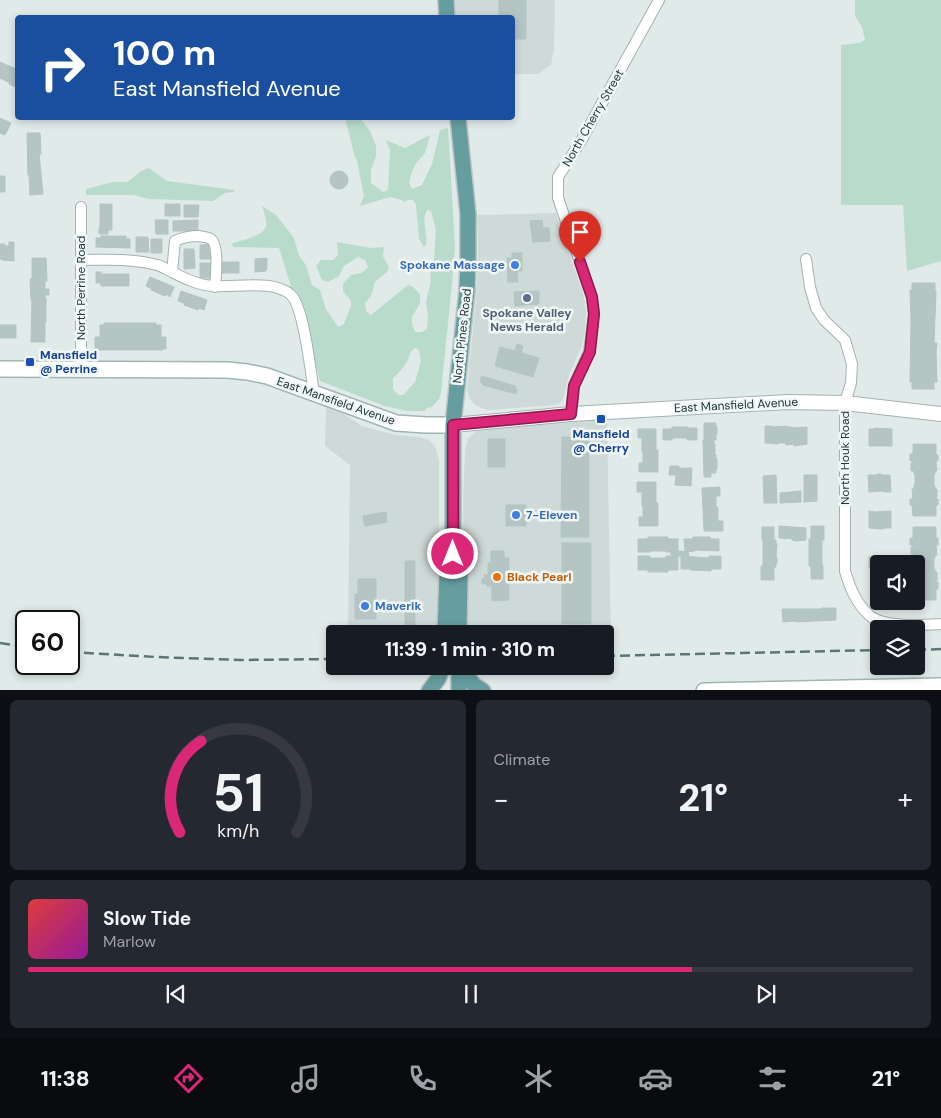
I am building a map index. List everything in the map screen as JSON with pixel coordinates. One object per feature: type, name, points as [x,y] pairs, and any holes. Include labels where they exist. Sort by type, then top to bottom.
[{"type":"main road","points":[[446,0],[447,15]]},
{"type":"main road","name":"North Pines Road","points":[[445,625],[447,574],[453,554],[453,425],[467,291],[468,258],[468,214],[458,120]]},
{"type":"main road","name":"East Mansfield Avenue","points":[[0,369],[227,370],[246,372],[267,376],[396,423],[453,425]]},
{"type":"main road","name":"North Pines Road","points":[[453,554],[460,573],[459,625]]},
{"type":"main road","points":[[429,690],[440,675]]},
{"type":"main road","points":[[443,675],[443,690]]},
{"type":"main road","points":[[459,675],[459,690]]},
{"type":"main road","points":[[466,675],[474,685],[483,690]]},
{"type":"main road","points":[[704,690],[941,686]]},
{"type":"street","name":"North Cherry Street","points":[[571,414],[574,386],[590,352],[594,314],[592,297],[558,198],[558,177],[581,141],[659,0]]},
{"type":"street","name":"North Perrine Road","points":[[81,207],[81,369]]},
{"type":"street","points":[[172,272],[175,240],[184,236],[201,236],[211,239],[215,245],[215,286]]},
{"type":"street","name":"North Houk Road","points":[[806,259],[816,308],[824,320],[845,340],[852,364],[851,382],[845,403],[845,571],[850,588],[858,603],[870,616],[885,622],[914,626],[941,624]]},
{"type":"street","points":[[81,260],[140,260],[159,266],[191,282],[204,286],[267,286],[284,290],[292,296],[305,332],[314,394]]},
{"type":"street","name":"East Mansfield Avenue","points":[[453,425],[571,414],[779,402],[845,403],[941,414]]},
{"type":"shaded area","points":[[454,0],[555,0],[554,49],[551,65],[538,74],[515,74],[515,15],[454,15]]},
{"type":"shaded area","points":[[556,213],[561,233],[583,292],[586,311],[582,346],[569,375],[563,400],[555,405],[489,410],[481,408],[474,404],[469,397],[467,389],[476,299],[478,264],[477,215]]},
{"type":"shaded area","points":[[326,407],[342,413],[362,426],[395,435],[420,437],[429,440],[435,446],[439,460],[437,625],[348,625],[350,465],[325,446]]},
{"type":"shaded area","points":[[607,419],[611,625],[464,625],[463,500],[465,450],[468,439],[477,430]]},
{"type":"green space","points":[[855,0],[941,0],[941,261],[907,271],[903,205],[841,205],[841,45],[859,43],[865,40],[862,27],[855,16]]},
{"type":"green space","points":[[346,120],[362,120],[370,131],[376,146],[376,156],[371,170],[371,183],[383,192],[388,190],[390,150],[386,140],[405,148],[430,135],[425,153],[416,163],[411,174],[409,183],[412,189],[422,185],[432,164],[440,130],[448,128],[455,246],[452,284],[441,392],[439,399],[432,407],[424,411],[408,411],[385,406],[320,381],[302,312],[293,293],[279,248],[234,247],[231,244],[257,235],[265,229],[266,221],[262,206],[276,215],[294,238],[299,256],[306,265],[312,285],[320,290],[326,309],[338,327],[344,324],[351,306],[351,301],[343,291],[343,284],[351,275],[362,273],[368,267],[365,260],[358,257],[344,266],[339,276],[328,282],[322,280],[316,266],[321,260],[333,260],[338,255],[337,242],[371,248],[384,247],[383,257],[389,267],[387,272],[375,282],[371,296],[365,303],[366,311],[371,315],[408,285],[412,286],[420,294],[420,303],[412,317],[412,324],[415,332],[422,332],[427,329],[426,301],[431,282],[430,268],[434,259],[436,230],[431,211],[427,210],[425,214],[426,245],[424,247],[419,239],[416,205],[413,200],[404,202],[390,197],[360,206],[364,196]],"holes":[[[415,348],[419,350],[421,361],[415,382],[403,395],[398,395],[393,389],[393,378],[399,373]]]},
{"type":"green space","points":[[149,168],[167,181],[234,190],[234,192],[225,193],[213,201],[149,199],[134,195],[86,195],[86,189],[113,182],[128,182],[141,171]]},
{"type":"building","points":[[499,0],[526,0],[526,39],[515,39],[515,15],[499,15]]},
{"type":"building","points":[[0,62],[15,69],[15,87],[0,78]]},
{"type":"building","points":[[0,118],[11,123],[5,135],[0,133]]},
{"type":"building","points":[[27,133],[40,133],[41,154],[39,154],[43,194],[30,195]]},
{"type":"building","points":[[339,171],[345,174],[348,180],[345,186],[339,189],[333,186],[330,180],[333,174]]},
{"type":"building","points":[[0,176],[5,176],[5,192],[0,192]]},
{"type":"building","points":[[100,204],[112,204],[112,230],[108,230],[108,234],[99,234]]},
{"type":"building","points":[[165,204],[180,204],[180,216],[165,216]]},
{"type":"building","points":[[184,205],[199,205],[198,217],[184,217]]},
{"type":"building","points":[[155,220],[168,220],[168,234],[156,234]]},
{"type":"building","points":[[198,220],[198,231],[173,231],[173,221]]},
{"type":"building","points":[[542,220],[543,228],[549,228],[550,241],[533,242],[530,221]]},
{"type":"building","points":[[101,236],[126,236],[126,239],[130,239],[130,248],[96,247],[96,238],[101,238]]},
{"type":"building","points":[[136,237],[148,237],[149,252],[136,252]]},
{"type":"building","points":[[151,239],[162,239],[162,253],[151,253]]},
{"type":"building","points":[[9,242],[14,242],[14,261],[0,259],[0,244],[9,246]]},
{"type":"building","points":[[211,244],[212,259],[200,259],[200,245]]},
{"type":"building","points":[[184,249],[194,249],[195,268],[184,269]]},
{"type":"building","name":"Spokane Massage","points":[[512,253],[522,253],[522,271],[517,271],[518,282],[508,282],[507,258],[512,258]]},
{"type":"building","points":[[32,258],[46,258],[47,281],[45,281],[45,289],[49,289],[49,295],[45,295],[45,342],[31,342],[32,300],[30,279],[32,279]]},
{"type":"building","points":[[267,258],[266,271],[255,272],[255,259]]},
{"type":"building","points":[[222,262],[239,262],[239,273],[222,273]]},
{"type":"building","points":[[200,263],[212,263],[212,278],[200,278]]},
{"type":"building","points":[[96,272],[101,272],[101,274],[129,274],[129,286],[101,286],[101,283],[96,283]]},
{"type":"building","points":[[150,277],[174,287],[170,297],[151,290],[146,286]]},
{"type":"building","points":[[912,283],[935,283],[934,343],[937,343],[937,382],[934,382],[934,389],[912,389],[912,382],[910,382],[910,290],[912,290]]},
{"type":"building","points":[[181,291],[207,300],[204,310],[199,308],[198,310],[178,301]]},
{"type":"building","name":"Spokane Valley News Herald","points":[[539,291],[539,304],[515,306],[514,292]]},
{"type":"building","points":[[104,323],[156,323],[156,325],[161,325],[161,337],[166,337],[166,349],[95,349],[95,337],[100,337],[100,325],[104,325]]},
{"type":"building","points":[[0,325],[16,325],[16,338],[0,338]]},
{"type":"building","points":[[517,344],[523,346],[521,353],[539,358],[533,377],[495,366],[500,347],[515,351]]},
{"type":"building","points":[[482,376],[515,386],[516,394],[483,385],[480,380]]},
{"type":"building","points":[[704,423],[716,423],[717,427],[714,444],[717,469],[716,473],[711,473],[711,477],[704,477]]},
{"type":"building","points":[[765,426],[807,427],[807,444],[794,446],[794,444],[786,445],[786,443],[765,443]]},
{"type":"building","points":[[672,427],[697,428],[697,440],[672,438],[672,440],[663,440],[663,429],[672,429]]},
{"type":"building","points":[[638,429],[656,429],[658,472],[639,472],[639,463],[643,463],[643,452],[642,438],[638,438]]},
{"type":"building","points":[[869,429],[892,429],[892,446],[869,446]]},
{"type":"building","points":[[562,437],[589,437],[589,537],[561,537]]},
{"type":"building","points":[[488,439],[505,439],[505,467],[488,467]]},
{"type":"building","points":[[913,444],[936,444],[938,461],[936,461],[937,471],[934,474],[934,486],[937,489],[936,499],[938,499],[938,505],[936,505],[936,516],[913,516],[910,499],[913,499],[912,489],[914,489],[915,485],[915,474],[914,471],[911,471],[911,463],[913,461],[910,461],[910,454],[913,454]]},
{"type":"building","points":[[670,466],[692,468],[691,486],[675,485],[676,475],[669,475]]},
{"type":"building","points":[[776,475],[777,503],[764,503],[763,476]]},
{"type":"building","points":[[804,475],[817,475],[817,501],[804,502]]},
{"type":"building","points":[[868,475],[890,475],[891,492],[869,492]]},
{"type":"building","points":[[637,482],[656,482],[658,526],[639,526],[639,517],[643,517],[643,506],[642,492],[637,492]]},
{"type":"building","points":[[720,487],[720,496],[716,496],[716,507],[718,507],[718,521],[723,521],[723,531],[704,531],[702,488]]},
{"type":"building","points":[[801,491],[801,502],[780,503],[780,493]]},
{"type":"building","name":"7-Eleven","points":[[506,505],[526,505],[526,526],[506,526]]},
{"type":"building","points":[[869,511],[891,511],[891,528],[869,528]]},
{"type":"building","points":[[386,512],[387,522],[365,526],[363,516]]},
{"type":"building","points":[[779,526],[806,528],[806,540],[796,541],[792,540],[792,538],[779,538]]},
{"type":"building","points":[[811,526],[824,526],[824,540],[822,540],[823,579],[811,579],[809,539],[811,539]]},
{"type":"building","points":[[762,527],[774,527],[774,540],[776,540],[777,544],[777,563],[776,567],[774,567],[774,580],[761,580],[761,566],[763,566]]},
{"type":"building","points":[[913,527],[936,527],[938,545],[936,545],[937,555],[934,558],[934,569],[937,572],[936,582],[938,582],[938,589],[936,589],[936,600],[925,600],[925,555],[911,554],[911,547],[913,545],[910,545],[910,538],[913,538]]},
{"type":"building","points":[[648,537],[678,539],[678,552],[638,552],[638,539],[648,539]]},
{"type":"building","points":[[693,537],[719,539],[719,551],[695,550],[685,552],[684,539],[693,539]]},
{"type":"building","points":[[562,543],[591,543],[591,624],[562,624]]},
{"type":"building","name":"Black Pearl","points":[[491,551],[504,551],[504,558],[509,558],[509,600],[492,601],[492,586],[482,584],[482,579],[485,579],[484,575],[488,575]]},
{"type":"building","points":[[671,552],[688,552],[689,556],[671,556]]},
{"type":"building","points":[[638,556],[666,558],[666,556],[678,556],[678,570],[648,572],[648,570],[638,570]]},
{"type":"building","points":[[681,556],[709,558],[709,556],[721,556],[721,569],[711,569],[711,571],[681,569]]},
{"type":"building","name":"Maverik","points":[[405,561],[415,561],[415,625],[405,625]]},
{"type":"building","name":"Maverik","points":[[358,579],[376,579],[376,619],[355,619],[355,594],[358,594]]},
{"type":"building","points":[[836,608],[836,620],[783,622],[782,609]]},
{"type":"railway","points":[[0,643],[15,645]]},
{"type":"railway","points":[[925,650],[941,649]]},
{"type":"railway","points":[[614,656],[870,650]]},
{"type":"railway","points":[[80,653],[240,660],[326,659]]},
{"type":"place","name":"Spokane Massage","points":[[515,265]]},
{"type":"place","name":"Spokane Valley News Herald","points":[[527,298]]},
{"type":"place","name":"Mansfield @ Perrine","points":[[30,362]]},
{"type":"place","name":"Mansfield @ Cherry","points":[[601,419]]},
{"type":"place","name":"7-Eleven","points":[[516,515]]},
{"type":"place","name":"Black Pearl","points":[[497,577]]},
{"type":"place","name":"Maverik","points":[[365,606]]},
{"type":"route","points":[[453,554],[453,425],[571,414],[574,386],[590,352],[594,314],[592,297],[580,262]]}]
